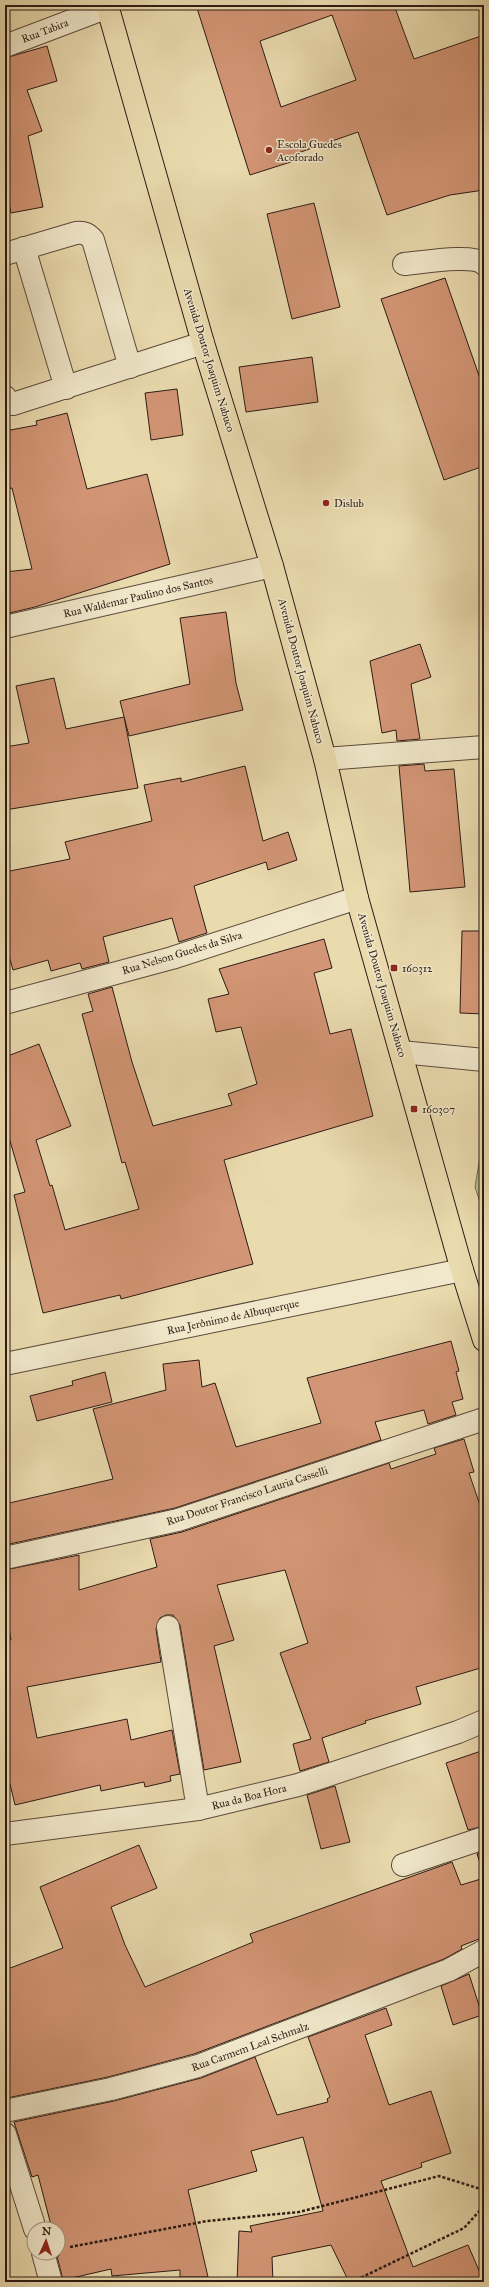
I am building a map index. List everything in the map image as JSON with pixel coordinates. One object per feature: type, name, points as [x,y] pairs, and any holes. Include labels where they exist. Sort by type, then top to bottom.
[{"type":"main road","name":"Avenida Doutor Joaquim Nabuco","points":[[107,6],[203,344],[272,566],[325,759],[357,898],[462,1270],[484,1340]]},
{"type":"street","name":"Rua Tabira","points":[[5,46],[107,6]]},
{"type":"street","points":[[66,388],[14,251],[76,233],[86,233],[90,236],[93,240],[130,367]]},
{"type":"street","points":[[404,264],[470,258],[481,260],[484,264]]},
{"type":"street","points":[[5,397],[7,401],[13,404],[203,344]]},
{"type":"street","name":"Rua Waldemar Paulino dos Santos","points":[[5,627],[272,566]]},
{"type":"street","points":[[325,759],[484,747]]},
{"type":"street","name":"Rua Nelson Guedes da Silva","points":[[5,1003],[172,958],[357,898]]},
{"type":"street","points":[[401,1052],[484,1060]]},
{"type":"street","name":"Rua Jerônimo de Albuquerque","points":[[5,1364],[462,1270]]},
{"type":"street","name":"Rua Doutor Francisco Lauria Casselli","points":[[5,1558],[178,1520],[484,1419]]},
{"type":"street","points":[[168,1627],[198,1810]]},
{"type":"street","name":"Rua da Boa Hora","points":[[5,1834],[198,1810],[298,1785],[458,1732],[484,1721]]},
{"type":"street","points":[[403,1865],[484,1838]]},
{"type":"street","name":"Rua Carmem Leal Schmalz","points":[[5,2111],[111,2089],[198,2066],[449,1970],[484,1952]]},
{"type":"street","points":[[5,2134],[32,2221]]},
{"type":"street","points":[[45,2261],[50,2282]]},
{"type":"path","points":[[66,2248],[207,2221],[299,2212],[439,2176],[484,2190]]},
{"type":"path","points":[[352,2282],[464,2228],[484,2206]]},
{"type":"path","points":[[82,2282],[193,2282]]},
{"type":"green space","points":[[480,1157],[484,1157],[484,1214],[475,1187]]},
{"type":"building","points":[[196,5],[394,5],[414,59],[484,35],[484,190],[450,195],[387,215],[358,132],[295,154],[297,160],[250,175]],"holes":[[[332,15],[356,80],[281,107],[260,41]]]},
{"type":"building","points":[[47,46],[57,81],[27,90],[42,131],[28,136],[43,207],[11,213],[5,183],[5,58]]},
{"type":"building","points":[[314,203],[340,307],[292,319],[267,214]]},
{"type":"building","points":[[445,278],[484,390],[484,466],[444,480],[381,299]]},
{"type":"building","points":[[312,357],[318,402],[246,412],[239,367]]},
{"type":"building","points":[[177,389],[183,435],[151,440],[145,393]]},
{"type":"building","points":[[67,413],[87,489],[147,474],[170,564],[35,607],[5,614],[5,572],[32,569],[12,488],[5,489],[5,431],[37,425],[36,421]]},
{"type":"building","points":[[226,612],[236,683],[243,710],[129,736],[120,701],[190,684],[180,618]]},
{"type":"building","points":[[420,644],[431,677],[411,684],[420,739],[397,741],[396,730],[382,733],[370,661]]},
{"type":"building","points":[[54,678],[66,729],[124,717],[138,788],[5,810],[5,747],[29,743],[16,686]]},
{"type":"building","points":[[424,764],[425,771],[454,769],[465,887],[410,892],[399,766]]},
{"type":"building","points":[[245,766],[263,841],[288,832],[297,860],[268,870],[266,862],[194,886],[207,933],[179,942],[172,918],[103,937],[109,962],[82,969],[80,963],[51,971],[48,960],[13,970],[5,942],[5,872],[70,859],[65,842],[152,821],[144,785],[181,778],[181,782]]},
{"type":"building","points":[[462,931],[484,931],[484,1014],[460,1013]]},
{"type":"building","points":[[324,939],[332,968],[314,973],[330,1034],[351,1029],[373,1116],[224,1160],[253,1264],[121,1299],[120,1295],[43,1313],[14,1195],[25,1192],[5,1124],[5,1057],[39,1044],[71,1126],[36,1140],[50,1186],[52,1185],[65,1230],[139,1209],[125,1162],[122,1163],[82,1014],[93,1011],[88,994],[112,987],[132,1062],[153,1126],[232,1105],[228,1094],[257,1084],[241,1027],[216,1032],[208,999],[229,994],[219,969]]},
{"type":"building","points":[[451,1341],[459,1371],[456,1372],[463,1399],[452,1402],[456,1415],[428,1424],[424,1410],[375,1422],[381,1440],[175,1508],[5,1545],[5,1504],[113,1479],[93,1409],[166,1390],[163,1364],[199,1360],[202,1387],[215,1383],[236,1447],[321,1423],[307,1378]]},
{"type":"building","points":[[105,1372],[112,1402],[37,1421],[30,1396],[73,1385],[72,1381]]},
{"type":"building","points":[[464,1439],[474,1472],[469,1473],[484,1517],[484,1667],[416,1687],[421,1704],[365,1721],[366,1723],[322,1738],[329,1762],[300,1771],[293,1744],[311,1739],[280,1653],[308,1643],[285,1570],[217,1585],[234,1640],[214,1646],[241,1762],[204,1770],[180,1625],[173,1615],[166,1615],[160,1618],[156,1629],[161,1662],[27,1687],[37,1738],[127,1719],[131,1740],[172,1730],[180,1774],[170,1776],[171,1781],[145,1787],[144,1782],[101,1791],[100,1785],[15,1805],[10,1784],[5,1785],[5,1640],[11,1640],[5,1604],[5,1570],[79,1555],[79,1590],[157,1567],[150,1539],[182,1532],[389,1463],[391,1469],[436,1454],[434,1448]]},
{"type":"building","points":[[484,1750],[484,1826],[468,1830],[446,1763]]},
{"type":"building","points":[[335,1786],[350,1842],[321,1849],[307,1795]]},
{"type":"building","points":[[139,1845],[157,1888],[111,1907],[125,1945],[145,1987],[253,1942],[250,1934],[452,1862],[461,1885],[484,1878],[484,1937],[461,1946],[462,1949],[444,1959],[194,2054],[108,2077],[7,2098],[5,2090],[5,1970],[63,1948],[40,1887]]},
{"type":"building","points":[[484,1851],[484,1862],[480,1863],[477,1854]]},
{"type":"building","points":[[469,1974],[482,2015],[453,2025],[441,1986]]},
{"type":"building","points":[[386,2008],[392,2025],[365,2035],[389,2105],[431,2091],[451,2153],[421,2163],[422,2167],[381,2181],[413,2267],[468,2245],[484,2282],[349,2282],[331,2245],[272,2257],[273,2282],[237,2282],[239,2231],[252,2232],[250,2226],[323,2211],[303,2137],[251,2151],[257,2171],[188,2190],[208,2277],[180,2277],[180,2270],[112,2276],[111,2269],[63,2280],[58,2261],[66,2261],[66,2221],[50,2221],[38,2175],[32,2177],[14,2122],[114,2101],[201,2078],[255,2057],[277,2115],[328,2102],[327,2099],[330,2097],[308,2037]]},
{"type":"place","name":"Escola Guedes Acoforado","points":[[269,150]]},
{"type":"place","name":"Dislub","points":[[326,503]]},
{"type":"place","name":"160312","points":[[394,968]]},
{"type":"place","name":"160307","points":[[414,1109]]}]
